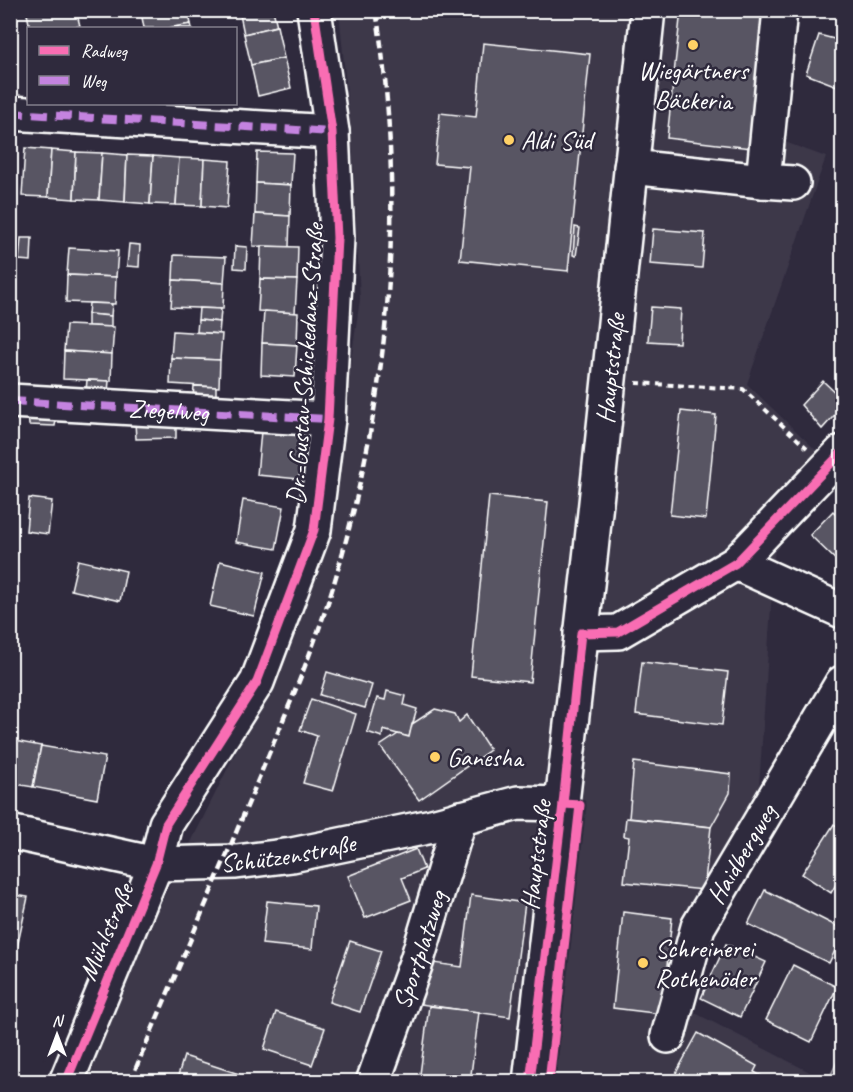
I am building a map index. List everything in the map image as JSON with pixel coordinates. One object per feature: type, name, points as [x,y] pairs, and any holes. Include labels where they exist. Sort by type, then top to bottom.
[{"type":"street","name":"Dr.-Gustav-Schickedanz-Straße","points":[[156,864],[166,824],[256,682],[315,530],[328,419],[337,238],[332,132],[314,10]]},
{"type":"street","name":"Hauptstraße","points":[[530,1082],[563,804],[648,10]]},
{"type":"street","points":[[631,166],[778,182],[780,10]]},
{"type":"street","points":[[10,113],[332,132]]},
{"type":"street","name":"Ziegelweg","points":[[10,401],[328,419]]},
{"type":"street","points":[[581,633],[618,632],[736,562],[835,460]]},
{"type":"street","points":[[736,562],[843,611]]},
{"type":"street","name":"Haidbergweg","points":[[668,1036],[698,927],[843,683]]},
{"type":"street","name":"Schützenstraße","points":[[10,832],[156,864],[236,862],[292,855],[460,818],[518,802],[563,804]]},
{"type":"street","name":"Sportplatzweg","points":[[373,1082],[417,960],[460,818]]},
{"type":"street","name":"Mühlstraße","points":[[66,1082],[156,864]]},
{"type":"path","points":[[609,381],[743,389],[835,460]]},
{"type":"shaded area","points":[[339,11],[787,11],[774,138],[826,157],[747,384],[818,452],[775,546],[758,803],[672,1001],[827,1081],[72,1082],[266,691],[325,537],[360,299],[353,160]]},
{"type":"shaded area","points":[[842,1051],[842,1081],[828,1081]]},
{"type":"building","points":[[45,10],[76,10],[80,26],[30,27],[27,14]]},
{"type":"building","points":[[188,10],[191,24],[174,27],[144,27],[141,12]]},
{"type":"building","points":[[239,10],[273,10],[277,26],[244,34]]},
{"type":"building","points":[[681,10],[719,10],[767,16],[759,149],[667,138]]},
{"type":"building","points":[[191,24],[192,27],[174,27]]},
{"type":"building","points":[[277,26],[284,58],[251,65],[244,34]]},
{"type":"building","points":[[819,35],[842,41],[842,73],[837,86],[806,74]]},
{"type":"building","name":"Aldi Süd","points":[[483,43],[590,54],[568,271],[460,260],[470,167],[435,164],[440,113],[476,117]]},
{"type":"building","points":[[284,58],[291,88],[258,96],[251,65]]},
{"type":"building","points":[[25,148],[51,150],[48,197],[22,196]]},
{"type":"building","points":[[51,150],[76,152],[74,199],[48,197]]},
{"type":"building","points":[[76,152],[102,153],[99,200],[74,199]]},
{"type":"building","points":[[257,152],[293,153],[291,185],[256,183]]},
{"type":"building","points":[[102,153],[127,155],[125,202],[99,200]]},
{"type":"building","points":[[127,155],[153,156],[150,204],[125,202]]},
{"type":"building","points":[[153,156],[179,158],[176,205],[150,204]]},
{"type":"building","points":[[179,158],[204,159],[202,206],[176,205]]},
{"type":"building","points":[[204,159],[230,161],[227,208],[202,206]]},
{"type":"building","points":[[256,183],[291,185],[290,216],[255,214]]},
{"type":"building","points":[[255,214],[290,216],[289,247],[253,246]]},
{"type":"building","points":[[575,227],[580,228],[576,256],[573,255]]},
{"type":"building","points":[[653,229],[705,233],[702,268],[650,264]]},
{"type":"building","points":[[21,238],[32,238],[31,261],[19,260]]},
{"type":"building","points":[[129,244],[140,245],[139,267],[127,266]]},
{"type":"building","points":[[235,246],[247,247],[246,269],[234,268]]},
{"type":"building","points":[[261,246],[298,247],[297,280],[260,279]]},
{"type":"building","points":[[69,248],[118,251],[116,277],[67,275]]},
{"type":"building","points":[[174,255],[226,257],[224,283],[173,280]]},
{"type":"building","points":[[67,275],[116,277],[115,304],[66,302]]},
{"type":"building","points":[[260,279],[297,280],[295,313],[258,311]]},
{"type":"building","points":[[173,280],[224,283],[223,309],[171,307]]},
{"type":"building","points":[[89,303],[112,304],[111,316],[88,314]]},
{"type":"building","points":[[651,307],[681,309],[679,343],[648,341]]},
{"type":"building","points":[[199,308],[221,309],[220,322],[198,320]]},
{"type":"building","points":[[264,311],[298,313],[297,345],[262,343]]},
{"type":"building","points":[[88,314],[111,316],[111,327],[88,326]]},
{"type":"building","points":[[198,320],[220,322],[219,334],[197,332]]},
{"type":"building","points":[[66,325],[114,327],[112,354],[64,351]]},
{"type":"building","points":[[173,331],[222,334],[220,360],[171,358]]},
{"type":"building","points":[[262,343],[297,345],[295,377],[261,375]]},
{"type":"building","points":[[64,351],[112,354],[111,381],[63,379]]},
{"type":"building","points":[[171,358],[220,360],[219,387],[170,384]]},
{"type":"building","points":[[87,380],[109,381],[108,392],[86,391]]},
{"type":"building","points":[[823,381],[842,399],[842,407],[822,429],[801,405]]},
{"type":"building","points":[[194,386],[216,387],[216,398],[193,397]]},
{"type":"building","points":[[681,411],[716,415],[706,519],[670,515]]},
{"type":"building","points":[[28,412],[57,415],[55,426],[29,425]]},
{"type":"building","points":[[176,421],[176,438],[136,439],[135,422]]},
{"type":"building","points":[[261,431],[303,436],[299,479],[257,475]]},
{"type":"building","points":[[489,496],[548,502],[530,682],[471,676]]},
{"type":"building","points":[[29,498],[52,501],[48,534],[26,531]]},
{"type":"building","points":[[243,500],[284,507],[276,549],[236,542]]},
{"type":"building","points":[[833,511],[842,520],[842,566],[810,535]]},
{"type":"building","points":[[78,560],[126,571],[120,601],[71,590]]},
{"type":"building","points":[[220,561],[265,572],[254,616],[210,606]]},
{"type":"building","points":[[642,662],[728,672],[722,725],[636,714]]},
{"type":"building","points":[[327,672],[372,685],[365,708],[320,695]]},
{"type":"building","points":[[387,691],[406,696],[404,705],[417,709],[409,737],[383,730],[382,737],[367,732],[377,698],[385,700]]},
{"type":"building","points":[[311,699],[356,714],[333,791],[303,783],[317,736],[300,730]]},
{"type":"building","points":[[435,709],[455,714],[459,722],[467,715],[490,750],[419,800],[380,746],[398,734],[409,737],[412,724]]},
{"type":"building","points":[[10,740],[41,746],[33,787],[10,783]]},
{"type":"building","points":[[41,746],[105,757],[97,799],[33,787]]},
{"type":"building","points":[[634,762],[731,774],[730,793],[711,827],[629,818]]},
{"type":"building","points":[[626,818],[711,827],[704,890],[624,882],[629,837],[624,836]]},
{"type":"building","points":[[834,824],[842,830],[842,874],[831,893],[802,874]]},
{"type":"building","points":[[416,849],[424,869],[402,878],[411,900],[365,918],[348,876]]},
{"type":"building","points":[[765,890],[842,929],[842,936],[829,963],[748,924]]},
{"type":"building","points":[[10,894],[28,897],[10,980]]},
{"type":"building","points":[[471,895],[525,903],[510,1017],[420,1004],[434,963],[462,967]]},
{"type":"building","points":[[267,901],[316,906],[312,949],[262,944]]},
{"type":"building","name":"Schreinerei Rothenöder","points":[[623,912],[672,918],[662,1014],[613,1008]]},
{"type":"building","points":[[350,941],[381,951],[360,1012],[329,1002]]},
{"type":"building","points":[[726,944],[766,962],[740,1017],[701,998]]},
{"type":"building","points":[[793,965],[837,987],[811,1042],[766,1020]]},
{"type":"building","points":[[429,1006],[479,1012],[470,1082],[419,1082]]},
{"type":"building","points":[[276,1012],[325,1028],[312,1065],[264,1049]]},
{"type":"building","points":[[698,1033],[757,1066],[754,1072],[772,1082],[671,1082]]},
{"type":"building","points":[[184,1056],[239,1074],[237,1082],[176,1082]]},
{"type":"railway","points":[[130,1082],[288,709],[332,590],[357,497],[371,428],[381,359],[388,290],[391,221],[390,151],[385,81],[376,10]]},
{"type":"marked path","points":[[10,113],[332,132]]},
{"type":"marked path","points":[[10,401],[328,419]]},
{"type":"cycle path","points":[[66,1082],[156,864],[166,824],[257,682],[314,530],[328,419],[337,238],[332,132],[314,10]]},
{"type":"cycle path","points":[[530,1082],[581,633],[618,632],[736,563],[842,452]]},
{"type":"cycle path","points":[[549,1082],[580,805],[563,804]]},
{"type":"place","name":"Wiegärtners Bäckeria","points":[[693,45]]},
{"type":"place","name":"Aldi Süd","points":[[509,140]]},
{"type":"place","name":"Ganesha","points":[[435,757]]},
{"type":"place","name":"Schreinerei Rothenöder","points":[[643,963]]}]
